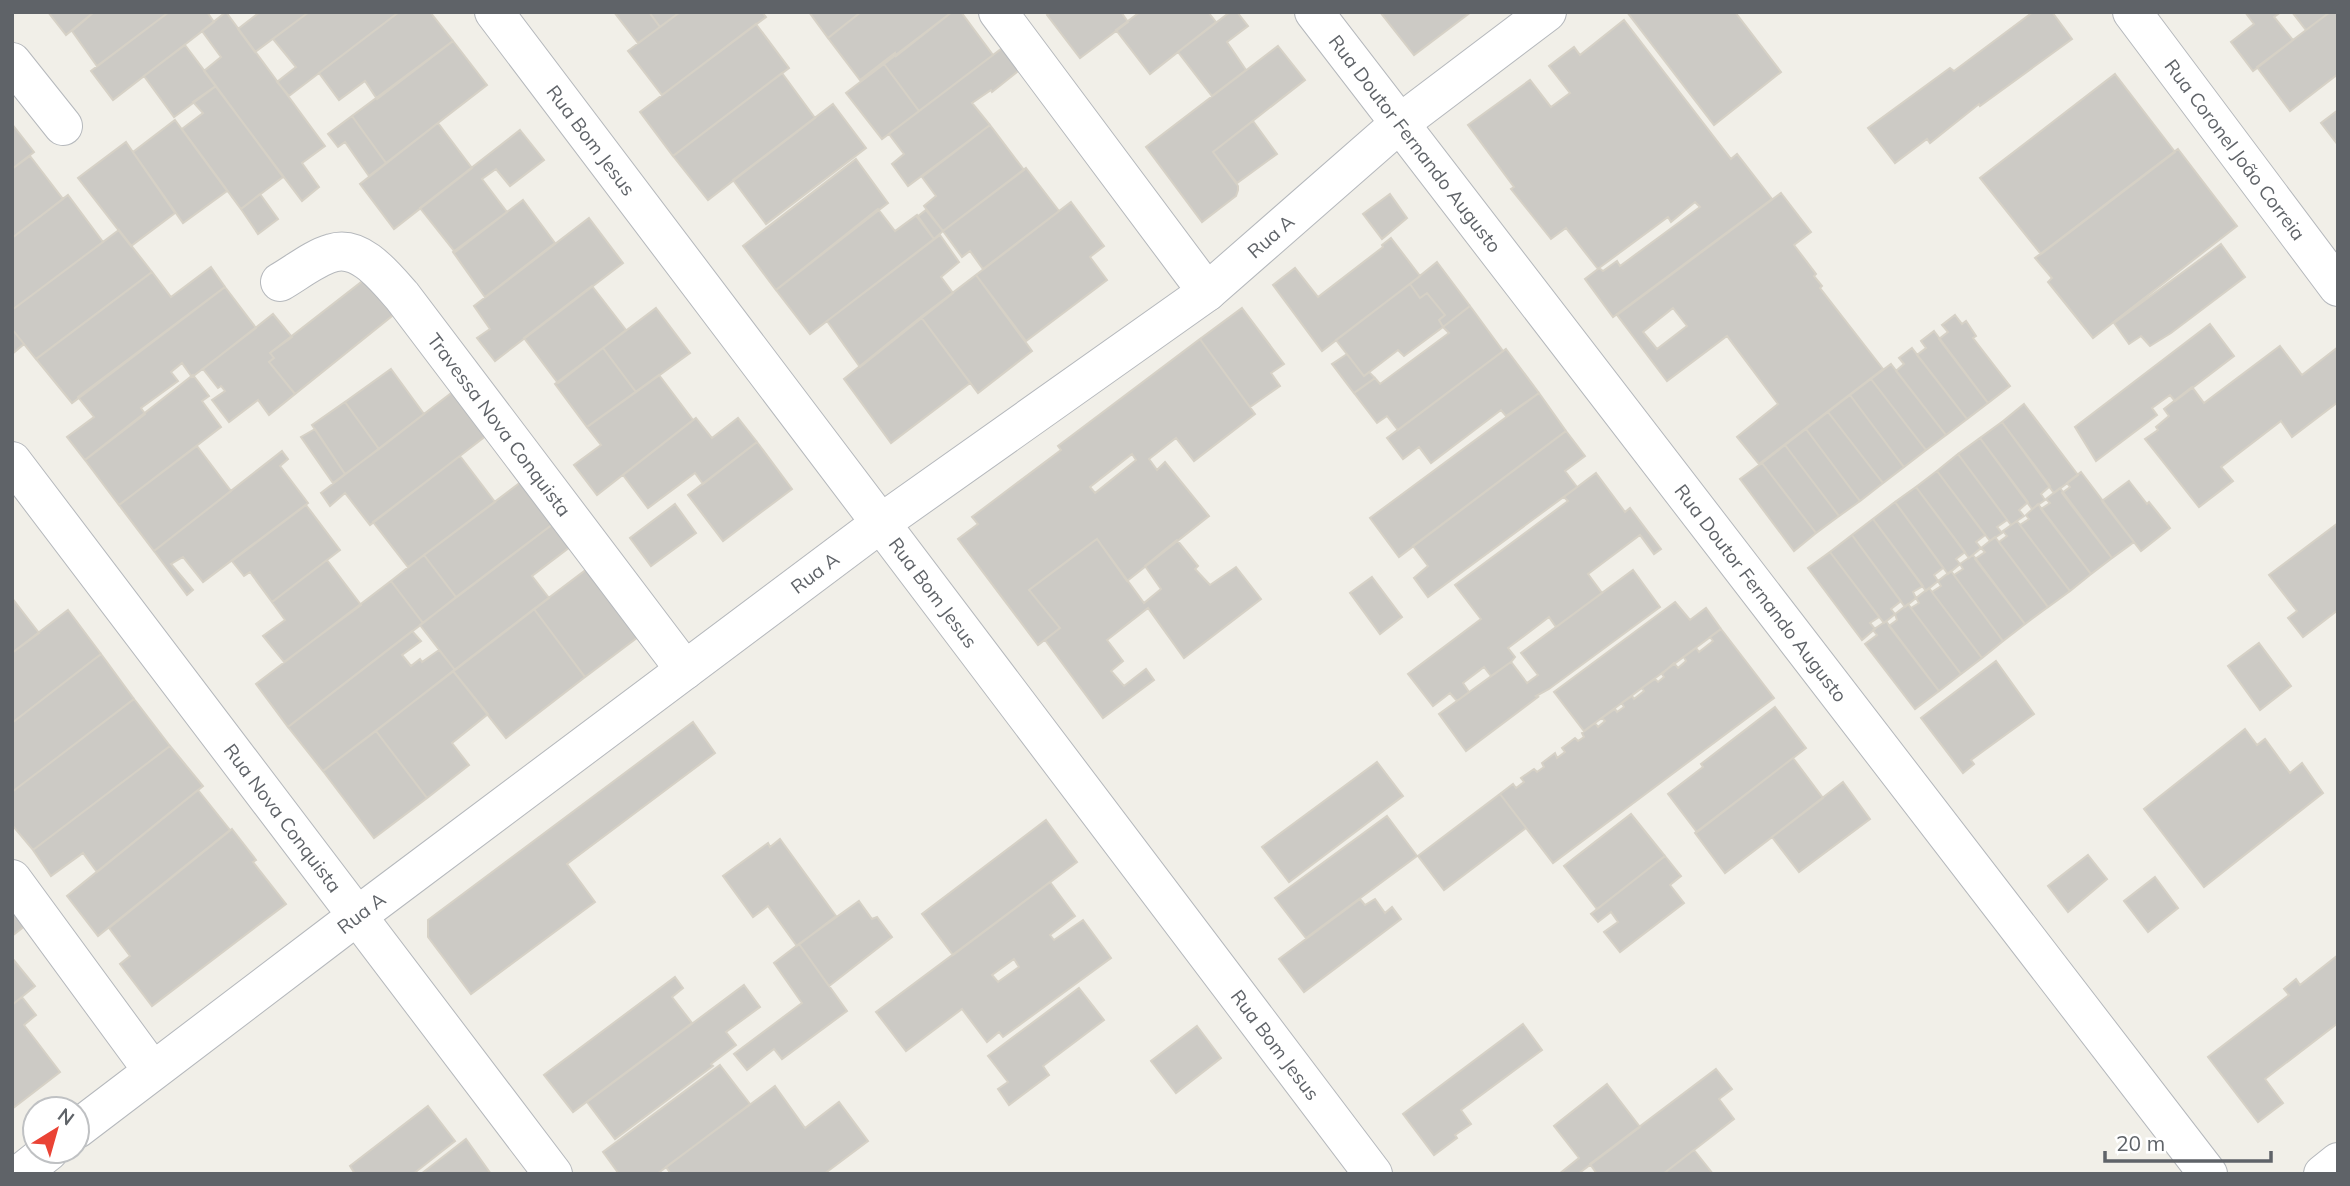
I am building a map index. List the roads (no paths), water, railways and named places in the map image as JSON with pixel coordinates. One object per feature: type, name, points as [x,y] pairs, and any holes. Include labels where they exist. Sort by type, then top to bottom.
[{"type":"street","name":"Rua Bom Jesus","points":[[494,12],[1373,1174]]},
{"type":"street","points":[[998,12],[1207,292]]},
{"type":"street","name":"Rua Doutor Fernando Augusto","points":[[1314,12],[2208,1174]]},
{"type":"street","name":"Rua A","points":[[91,1118],[881,523],[1207,292],[1399,124],[1546,12]]},
{"type":"street","name":"Rua Coronel João Correia","points":[[2133,12],[2338,287]]},
{"type":"street","points":[[12,62],[64,126]]},
{"type":"street","name":"Travessa Nova Conquista","points":[[280,282],[331,253],[346,251],[363,259],[381,273],[402,296],[685,670]]},
{"type":"street","name":"Rua Nova Conquista","points":[[12,461],[553,1174]]},
{"type":"street","points":[[12,879],[152,1070]]},
{"type":"street","points":[[2323,1174],[2338,1163]]}]
